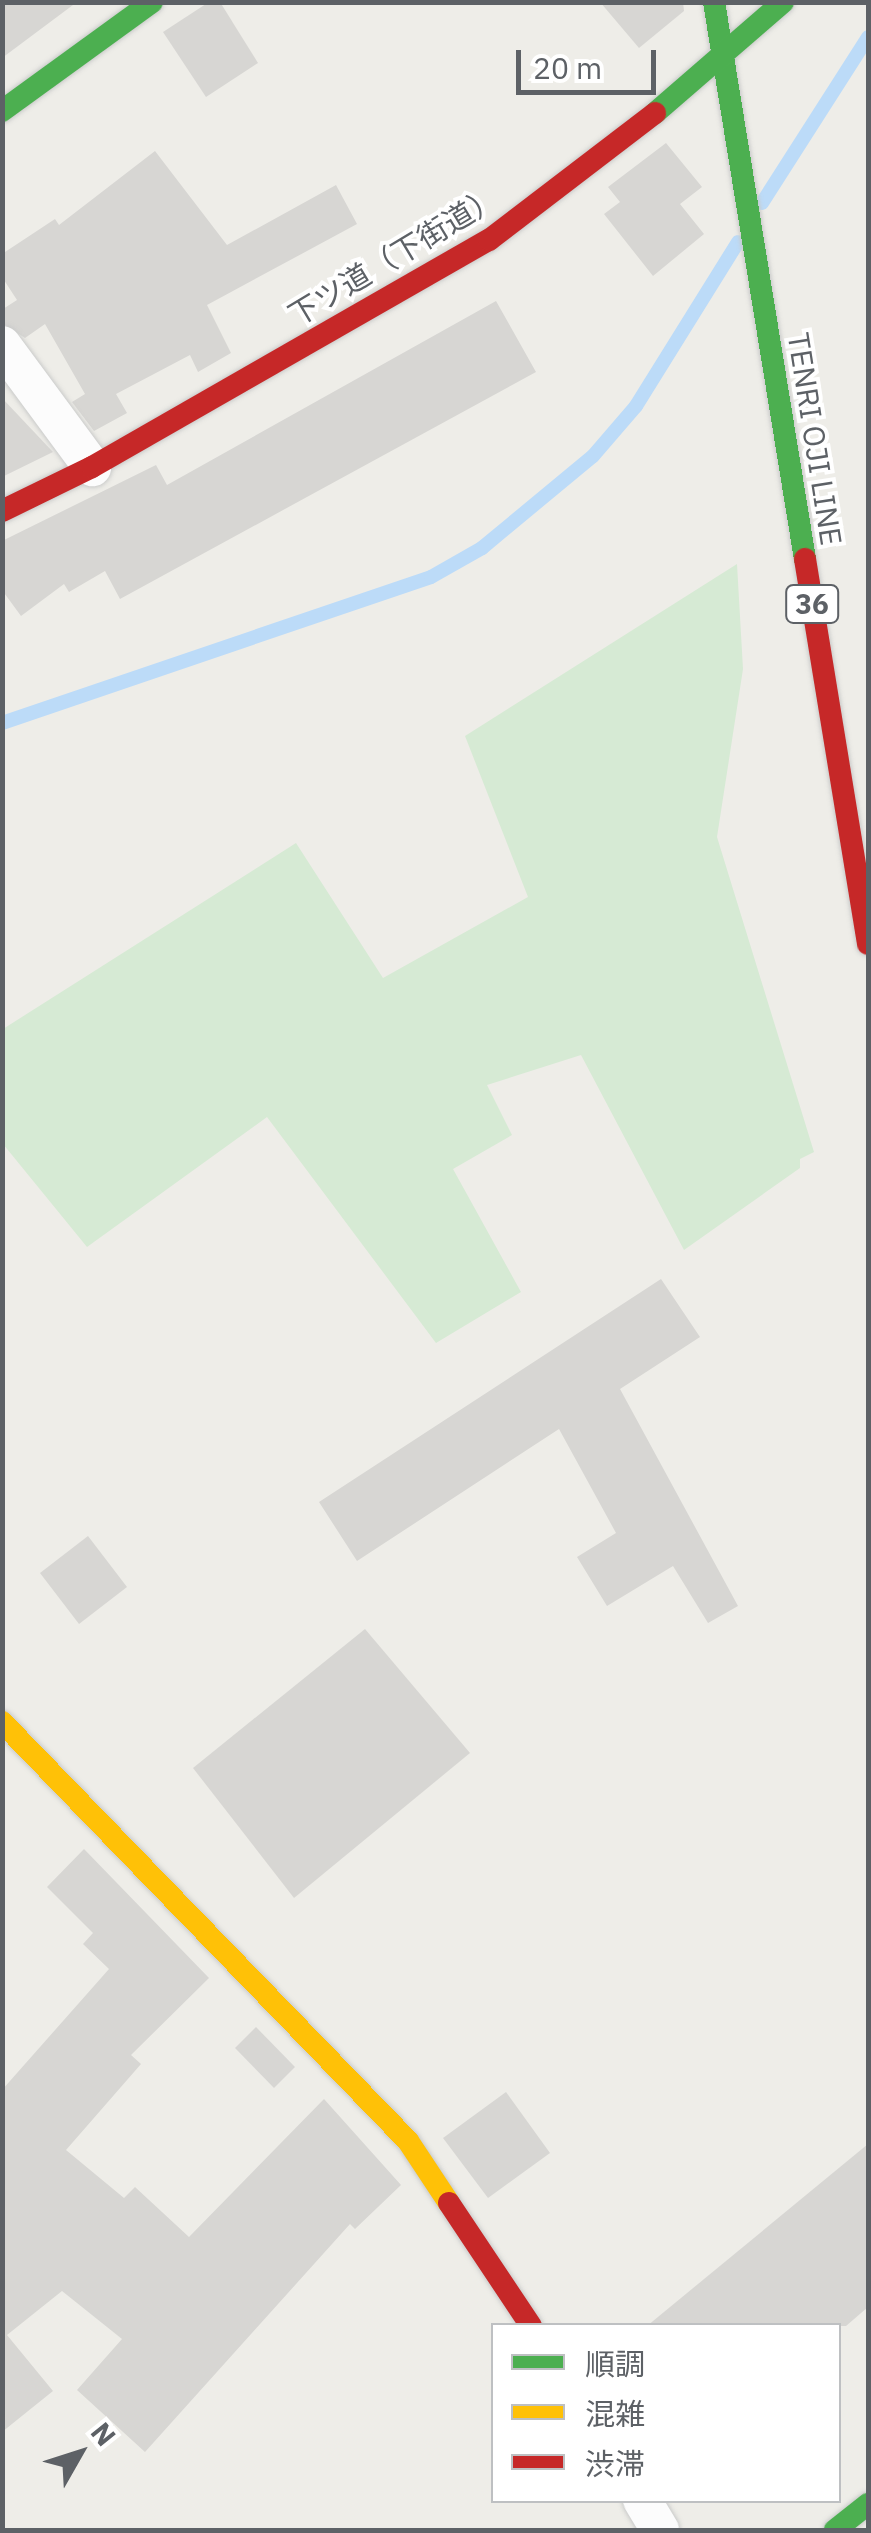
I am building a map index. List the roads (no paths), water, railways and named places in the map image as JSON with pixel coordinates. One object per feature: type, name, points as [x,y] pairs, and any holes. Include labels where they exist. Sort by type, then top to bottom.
[{"type":"main road","points":[[2,110],[152,2]]},
{"type":"main road","name":"TENRI OJI LINE","points":[[714,2],[868,944]]},
{"type":"main road","name":"下ツ道（下街道）","points":[[2,511],[92,468],[489,240],[723,55],[783,2]]},
{"type":"main road","points":[[2,1722],[408,2141],[529,2323]]},
{"type":"main road","points":[[835,2530],[868,2504]]},
{"type":"street","points":[[2,344],[92,468]]},
{"type":"street","points":[[644,2503],[660,2530]]},
{"type":"waterway","points":[[762,203],[868,37]]},
{"type":"waterway","points":[[2,723],[431,577],[482,548],[593,456],[636,406],[738,242]]}]
